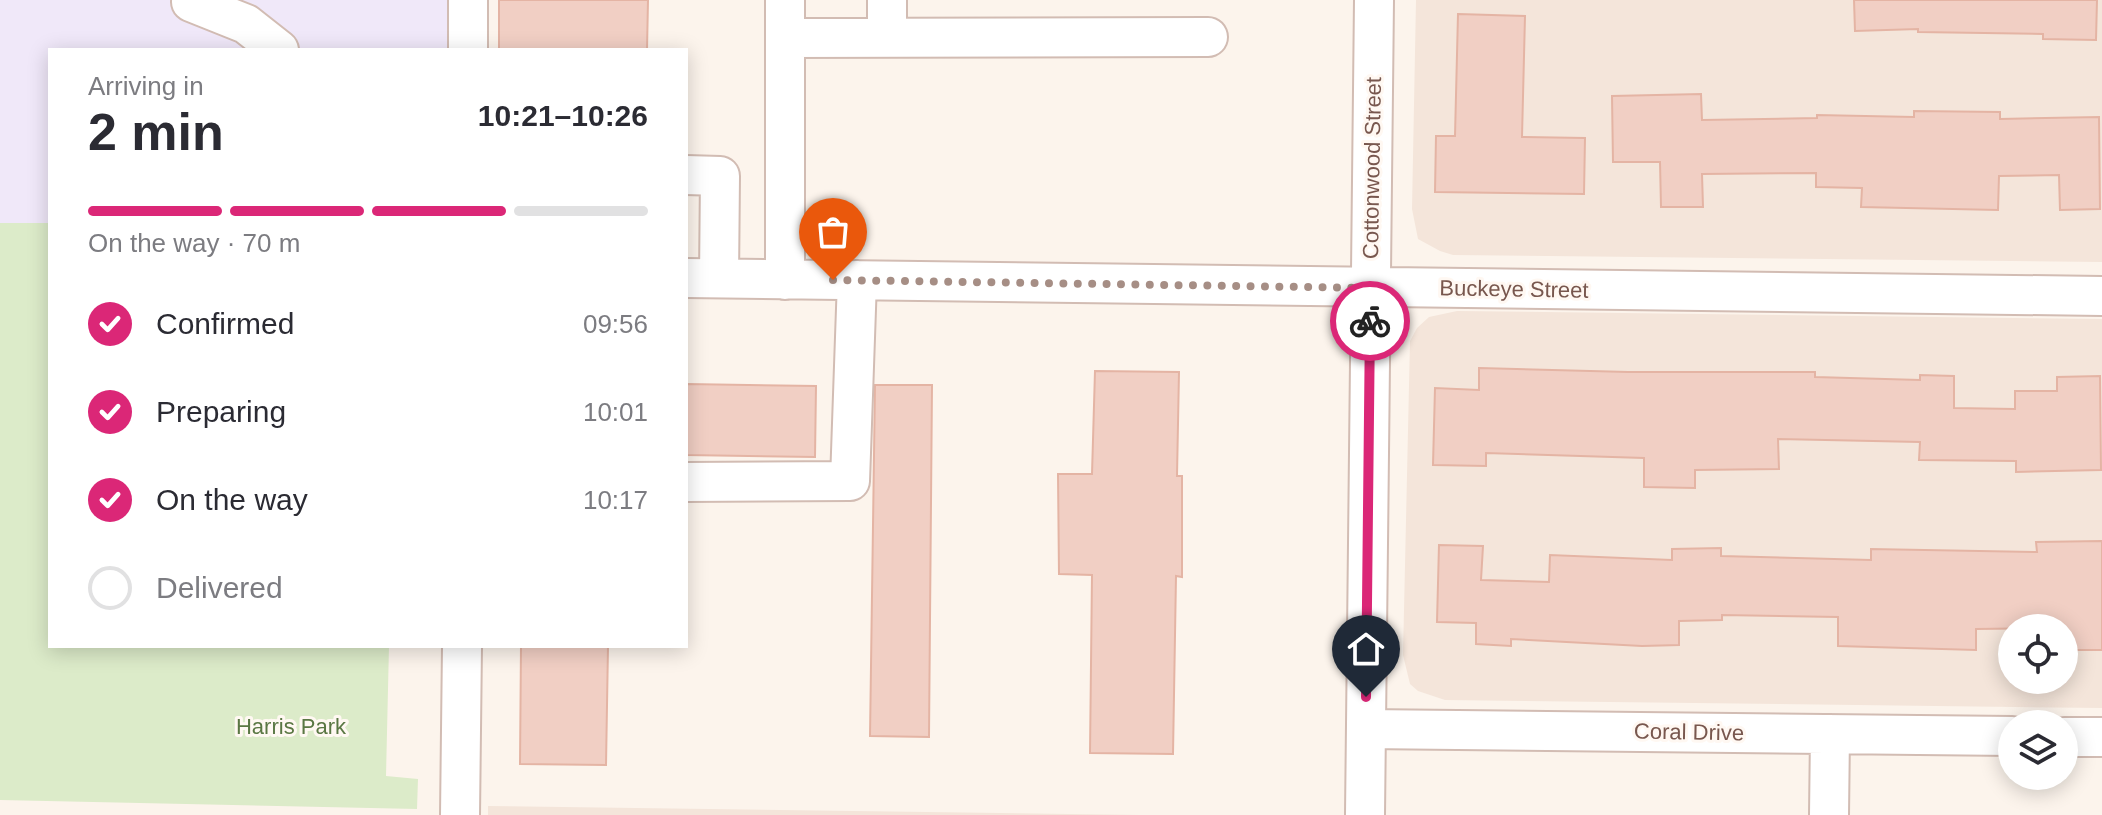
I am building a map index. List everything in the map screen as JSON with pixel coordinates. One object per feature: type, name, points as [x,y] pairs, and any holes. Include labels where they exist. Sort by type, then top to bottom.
[{"type":"street","points":[[468,0],[468,48]]},
{"type":"street","points":[[785,0],[785,280]]},
{"type":"street","points":[[887,0],[887,37]]},
{"type":"street","name":"Cottonwood Street","points":[[1365,815],[1374,0]]},
{"type":"street","points":[[191,2],[246,24],[276,48]]},
{"type":"street","points":[[785,38],[1208,37]]},
{"type":"street","points":[[688,175],[720,176],[703,278]]},
{"type":"street","name":"Buckeye Street","points":[[703,278],[2102,296]]},
{"type":"street","points":[[688,482],[850,481],[857,280]]},
{"type":"street","points":[[460,815],[462,648]]},
{"type":"street","name":"Coral Drive","points":[[1366,729],[1998,736]]},
{"type":"street","points":[[1829,815],[1830,734]]},
{"type":"street","points":[[2078,737],[2102,737]]},
{"type":"shaded area","points":[[0,0],[447,0],[447,48],[48,48],[48,223],[0,223]]},
{"type":"shaded area","points":[[1416,0],[2102,0],[2102,262],[1453,255],[1440,251],[1418,239],[1412,209]]},
{"type":"shaded area","points":[[1457,311],[2102,319],[2102,708],[1445,700],[1418,691],[1410,684],[1403,655],[1410,341],[1417,328],[1429,317]]},
{"type":"shaded area","points":[[488,806],[1140,815],[488,815]]},
{"type":"green space","name":"Harris Park","points":[[0,223],[48,223],[48,648],[389,648],[386,776],[418,779],[417,809],[0,800]]},
{"type":"building","points":[[499,0],[648,0],[647,48],[499,48]]},
{"type":"building","points":[[1854,0],[2097,0],[2096,40],[2043,39],[2043,34],[1918,32],[1918,29],[1855,31]]},
{"type":"building","points":[[1458,14],[1525,16],[1522,137],[1585,138],[1584,194],[1435,192],[1436,136],[1455,136]]},
{"type":"building","points":[[1701,94],[1702,120],[1817,118],[1817,115],[1914,117],[1914,111],[2000,112],[2000,119],[2099,117],[2100,209],[2060,210],[2059,175],[1999,176],[1998,210],[1861,207],[1862,188],[1816,187],[1816,173],[1702,174],[1703,207],[1661,207],[1660,162],[1613,162],[1612,96]]},
{"type":"building","points":[[1479,368],[1815,372],[1815,377],[1920,380],[1920,375],[1954,376],[1954,408],[2015,409],[2015,391],[2057,391],[2057,377],[2100,376],[2101,470],[2016,472],[2016,461],[1919,460],[1920,442],[1778,439],[1779,469],[1695,470],[1695,488],[1644,487],[1644,458],[1486,453],[1486,466],[1433,465],[1435,388],[1479,390]]},
{"type":"building","points":[[1095,371],[1179,372],[1177,476],[1182,476],[1182,577],[1176,576],[1173,754],[1090,753],[1092,575],[1059,574],[1058,474],[1092,474]]},
{"type":"building","points":[[688,384],[816,386],[815,457],[688,455]]},
{"type":"building","points":[[875,385],[932,385],[929,737],[870,736]]},
{"type":"building","points":[[2102,541],[2102,650],[2078,650],[2078,614],[1998,614],[1998,629],[1976,629],[1976,650],[1838,646],[1838,617],[1722,615],[1722,620],[1679,621],[1679,645],[1642,646],[1511,639],[1511,646],[1476,644],[1476,623],[1437,622],[1439,545],[1483,546],[1481,580],[1549,582],[1550,555],[1672,560],[1672,549],[1721,548],[1721,556],[1871,560],[1871,549],[2037,552],[2036,542]]},
{"type":"building","points":[[521,648],[608,648],[606,765],[520,764]]},
{"type":"way so far","points":[[833,280],[1371,288],[1370,321]]},
{"type":"route","points":[[1366,697],[1370,321]]}]
